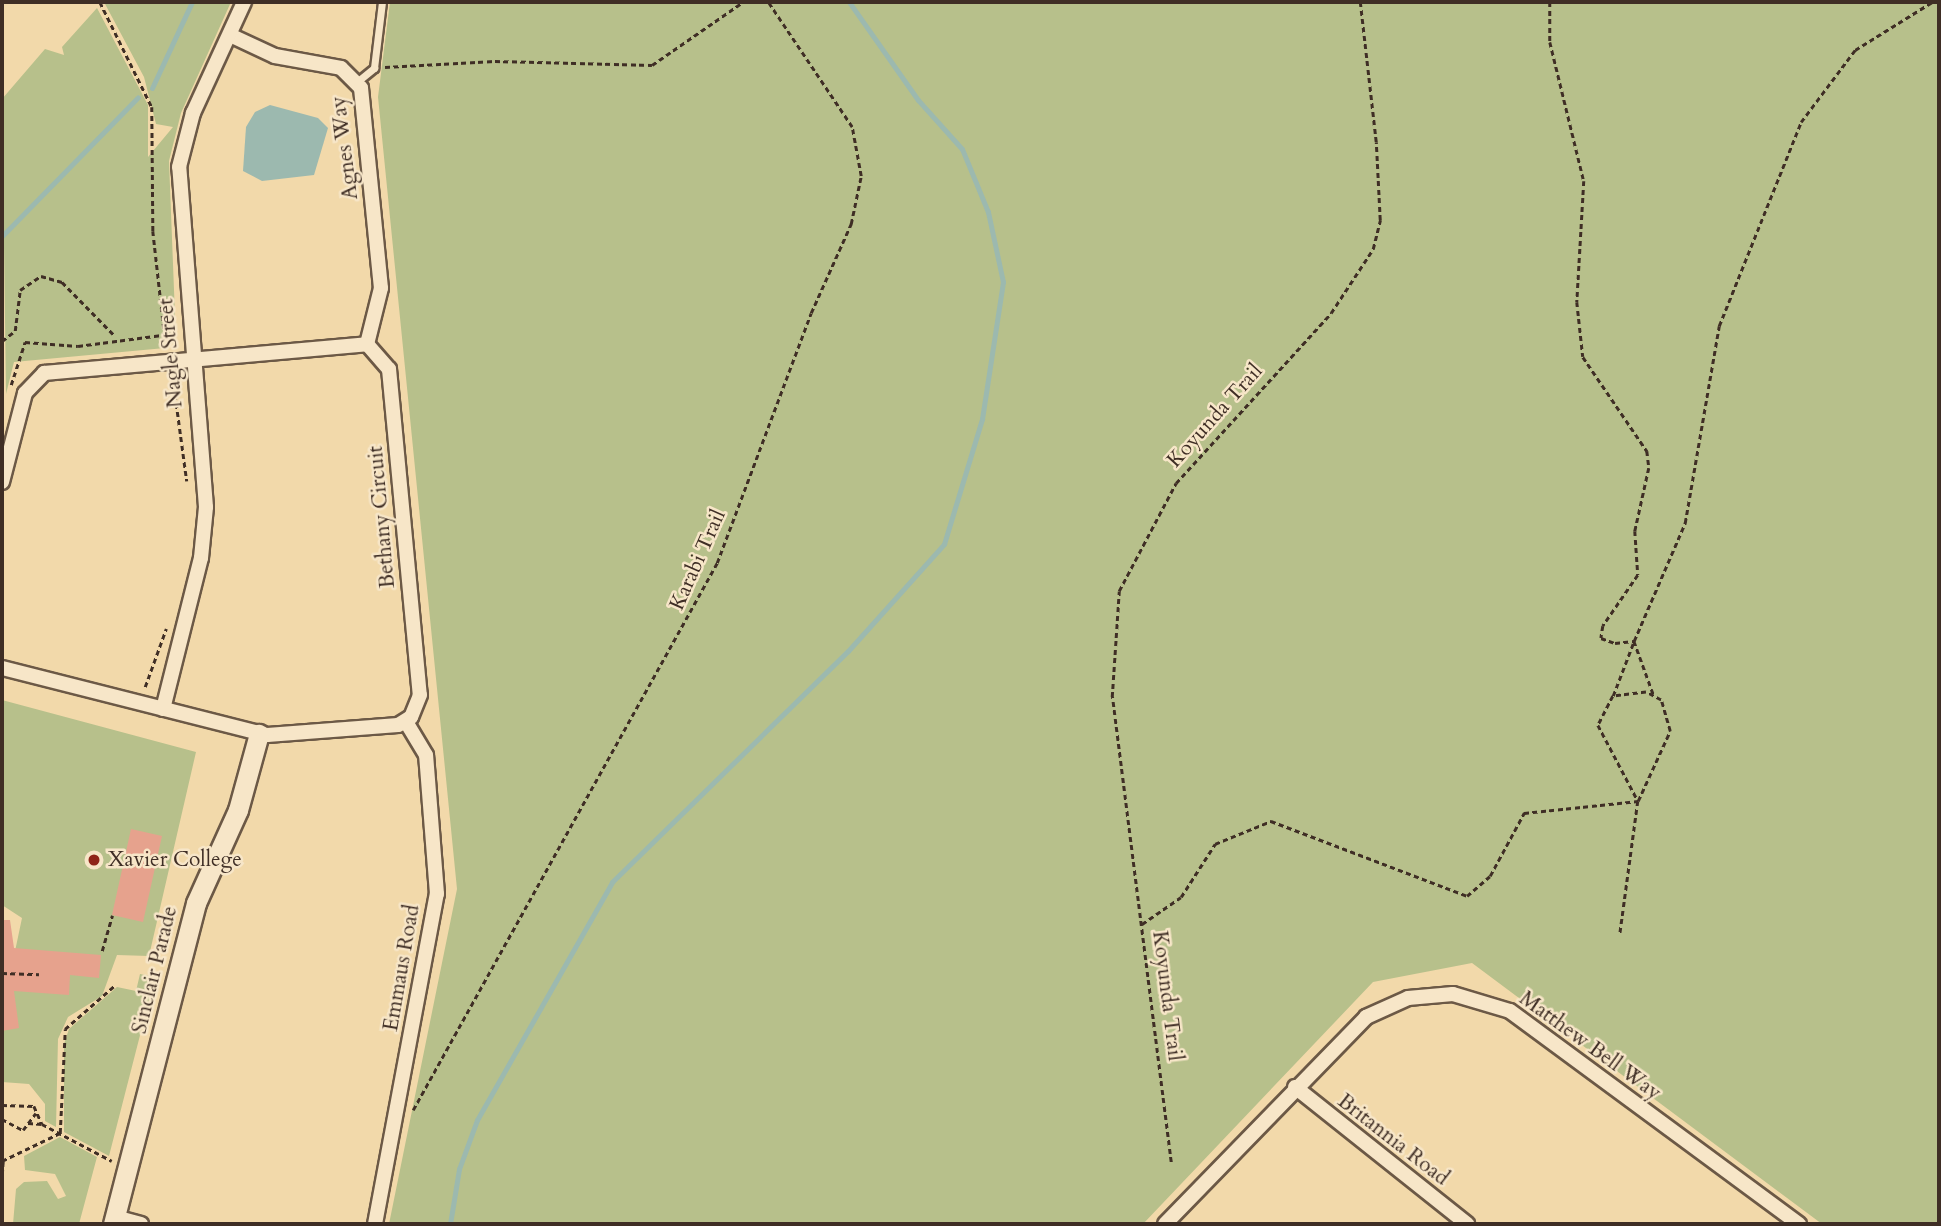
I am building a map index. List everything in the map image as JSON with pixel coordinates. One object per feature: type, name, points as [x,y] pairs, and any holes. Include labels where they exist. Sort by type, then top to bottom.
[{"type":"street","name":"Nagle Street","points":[[163,709],[204,540],[179,167],[193,114],[232,36],[244,2]]},
{"type":"street","name":"Agnes Way","points":[[232,36],[275,57],[341,68],[358,81],[381,277],[367,344]]},
{"type":"street","points":[[2,482],[25,395],[37,376],[192,357],[367,344]]},
{"type":"street","name":"Bethany Circuit","points":[[367,344],[383,356],[391,385],[420,695],[406,722]]},
{"type":"street","points":[[2,668],[259,734],[316,735],[406,722]]},
{"type":"street","name":"Emmaus Road","points":[[375,1224],[436,894],[426,755],[406,722]]},
{"type":"street","name":"Sinclair Parade","points":[[114,1221],[196,903],[238,810],[259,734]]},
{"type":"street","name":"Matthew Bell Way","points":[[1165,1224],[1295,1087],[1366,1017],[1386,1006],[1434,994],[1471,996],[1510,1011],[1799,1224]]},
{"type":"street","name":"Britannia Road","points":[[1295,1087],[1467,1224]]},
{"type":"street","points":[[1176,1213],[1187,1224]]},
{"type":"street","points":[[114,1221],[141,1224]]},
{"type":"lane","points":[[358,81],[374,68],[382,2]]},
{"type":"path","points":[[100,2],[152,107],[152,219],[166,348]]},
{"type":"path","points":[[374,68],[495,61],[652,65],[743,2]]},
{"type":"path","name":"Karabi Trail","points":[[413,1110],[717,563],[811,313],[851,225],[861,176],[852,127],[768,2]]},
{"type":"path","name":"Koyunda Trail","points":[[1171,1162],[1112,697],[1119,591],[1176,483],[1331,313],[1373,249],[1378,179],[1360,2]]},
{"type":"path","points":[[1550,2],[1550,42],[1584,181],[1577,302],[1583,357],[1647,451],[1647,488],[1635,531],[1638,575],[1601,638],[1634,641]]},
{"type":"path","points":[[1638,801],[1598,725],[1685,523],[1719,326],[1801,122],[1855,50],[1932,2]]},
{"type":"path","points":[[115,336],[62,282],[41,276],[16,297],[13,336],[21,344],[78,346],[115,336],[180,332]]},
{"type":"path","points":[[2,341],[13,336]]},
{"type":"path","points":[[10,388],[21,344]]},
{"type":"path","points":[[168,370],[178,387],[188,495]]},
{"type":"path","points":[[141,688],[152,680],[166,626]]},
{"type":"path","points":[[1620,935],[1638,801],[1670,732],[1665,707],[1654,696],[1634,641]]},
{"type":"path","points":[[1612,696],[1626,691],[1654,696]]},
{"type":"path","points":[[1142,925],[1181,897],[1215,844],[1271,821],[1467,897],[1490,876],[1524,813],[1638,801]]},
{"type":"path","points":[[102,951],[112,915]]},
{"type":"path","points":[[2,973],[39,974]]},
{"type":"path","points":[[60,1133],[63,1035],[72,1018],[114,986]]},
{"type":"path","points":[[2,1105],[33,1106],[42,1124]]},
{"type":"path","points":[[2,1119],[23,1130],[36,1112]]},
{"type":"path","points":[[28,1123],[42,1124],[111,1161]]},
{"type":"path","points":[[2,1175],[2,1161],[60,1133]]},
{"type":"path","points":[[109,1171],[115,1149]]},
{"type":"green space","points":[[104,2],[231,2],[181,113],[169,161],[176,341],[165,348],[14,362],[6,394],[2,99],[45,49],[64,55],[62,47],[97,8],[148,105],[148,157],[173,127],[156,124],[144,77]]},
{"type":"green space","points":[[390,2],[1939,2],[1939,1224],[1822,1224],[1472,963],[1373,982],[1143,1224],[389,1224],[457,889],[378,97]]},
{"type":"green space","name":"Xavier College","points":[[2,700],[196,752],[149,956],[117,955],[102,996],[68,1017],[58,1039],[56,1127],[45,1121],[45,1104],[29,1084],[2,1082],[2,1013],[22,918],[2,905]]},
{"type":"green space","points":[[140,974],[155,977],[109,1156],[64,1132],[64,1044],[69,1029],[117,987],[136,991]]},
{"type":"green space","points":[[60,1137],[97,1157],[79,1224],[13,1224],[16,1189],[24,1182],[47,1181],[58,1199],[66,1196],[55,1174],[25,1170],[24,1156]]},
{"type":"water","points":[[270,105],[318,118],[328,128],[314,175],[262,181],[243,171],[246,127],[255,112]]},
{"type":"building","points":[[131,829],[162,836],[143,922],[112,915]]},
{"type":"building","points":[[2,920],[10,920],[14,948],[101,955],[99,978],[70,975],[69,995],[14,991],[19,1028],[2,1031]]},
{"type":"waterway","points":[[152,88],[192,2]]},
{"type":"waterway","points":[[450,1224],[459,1169],[477,1120],[612,882],[848,651],[944,544],[982,419],[1003,282],[988,212],[962,149],[918,100],[849,2]]},
{"type":"waterway","points":[[2,236],[138,97]]},
{"type":"place","name":"Xavier College","points":[[94,860]]}]
